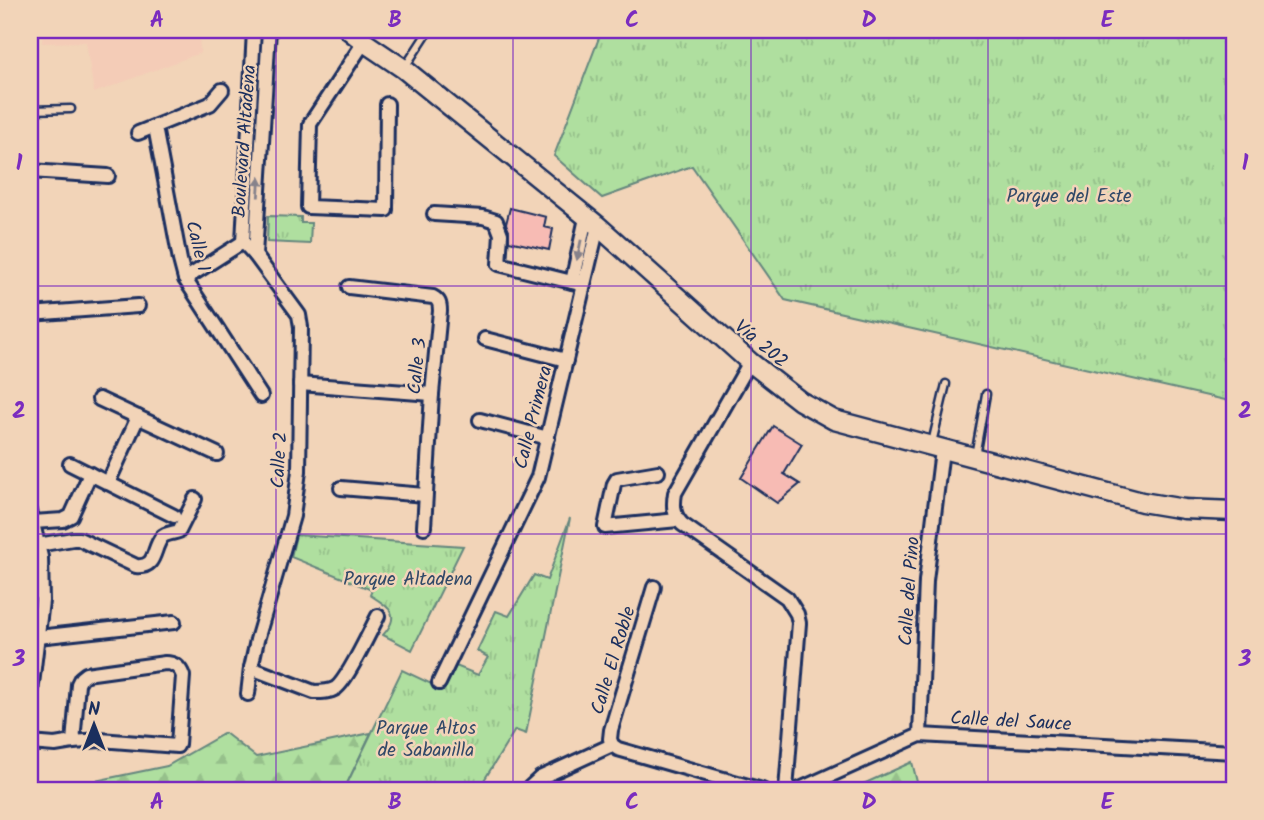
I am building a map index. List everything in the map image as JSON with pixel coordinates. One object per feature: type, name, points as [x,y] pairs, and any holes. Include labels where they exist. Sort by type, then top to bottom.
[{"type":"main road","name":"Vía 202","points":[[349,30],[404,69],[592,222],[750,362],[800,401],[834,421],[1142,502],[1184,509],[1234,511]]},
{"type":"street","points":[[254,36],[269,36]]},
{"type":"street","name":"Boulevard Altadena","points":[[243,242],[254,36]]},
{"type":"street","name":"Boulevard Altadena","points":[[255,256],[269,36]]},
{"type":"street","points":[[364,42],[310,124],[307,207],[386,210],[387,104]]},
{"type":"street","points":[[138,133],[210,104],[222,90]]},
{"type":"street","name":"Calle 1","points":[[155,127],[185,279],[261,396]]},
{"type":"street","points":[[248,141],[262,142]]},
{"type":"street","points":[[30,171],[108,176]]},
{"type":"street","points":[[434,214],[496,221],[501,234],[499,264],[578,284]]},
{"type":"street","name":"Calle Primera","points":[[439,683],[538,477],[566,359],[578,284],[592,222]]},
{"type":"street","points":[[185,279],[243,242]]},
{"type":"street","name":"Calle 2","points":[[243,242],[299,315],[301,327],[299,471],[292,516],[251,668],[248,694]]},
{"type":"street","name":"Calle 3","points":[[349,288],[425,295],[437,299],[440,311],[424,527]]},
{"type":"street","points":[[30,314],[138,306]]},
{"type":"street","points":[[485,339],[566,359]]},
{"type":"street","points":[[750,362],[675,493],[674,511],[678,520],[787,598],[797,614],[799,623],[786,790]]},
{"type":"street","points":[[300,384],[432,394]]},
{"type":"street","points":[[99,399],[217,454]]},
{"type":"street","points":[[108,483],[138,417]]},
{"type":"street","points":[[480,420],[548,438]]},
{"type":"street","name":"Calle del Pino","points":[[920,735],[926,581],[937,449]]},
{"type":"street","points":[[70,464],[174,516]]},
{"type":"street","points":[[658,472],[617,479],[605,527],[678,520]]},
{"type":"street","points":[[30,701],[38,637],[36,601],[41,557],[31,516],[63,520],[71,516],[90,474]]},
{"type":"street","points":[[341,488],[425,495]]},
{"type":"street","points":[[38,545],[72,539],[86,541],[136,566],[146,566],[162,538],[179,531],[195,499]]},
{"type":"street","name":"Calle El Roble","points":[[612,745],[611,730],[654,587]]},
{"type":"street","points":[[251,668],[314,692],[335,689],[344,680],[378,616]]},
{"type":"street","points":[[38,637],[174,622]]},
{"type":"street","points":[[30,743],[55,745],[100,740],[177,746],[184,679],[180,670],[175,665],[165,663],[83,676],[78,684],[72,742]]},
{"type":"street","name":"Calle del Sauce","points":[[798,790],[920,735],[1234,752]]},
{"type":"street","points":[[527,790],[540,778],[612,745],[618,749],[762,790]]},
{"type":"lane","points":[[404,69],[429,30]]},
{"type":"lane","points":[[30,110],[71,109]]},
{"type":"lane","points":[[937,449],[946,384]]},
{"type":"lane","points":[[974,458],[986,394]]},
{"type":"shaded area","points":[[43,30],[199,30],[200,53],[94,93],[86,42],[42,43]]},
{"type":"green space","name":"Parque del Este","points":[[602,30],[1234,30],[1234,402],[785,300],[692,166],[602,198],[554,156]]},
{"type":"green space","points":[[268,216],[301,217],[301,223],[311,223],[310,244],[267,242]]},
{"type":"green space","name":"Parque Altos de Sabanilla","points":[[570,518],[526,734],[515,730],[478,790],[344,790],[402,670],[444,690],[456,666],[478,675],[488,657],[477,651],[496,611],[509,616],[534,575],[547,580]]},
{"type":"green space","name":"Parque Altadena","points":[[296,535],[463,546],[412,650],[383,635],[392,622],[392,616],[383,603],[370,595],[372,590],[291,557]]},
{"type":"green space","points":[[225,733],[256,757],[371,733],[344,790],[52,790],[167,766]]},
{"type":"green space","points":[[912,762],[919,790],[850,790]]},
{"type":"building","points":[[510,208],[546,217],[544,227],[553,229],[549,250],[509,241],[506,224]]},
{"type":"building","points":[[773,426],[802,444],[784,474],[800,484],[777,503],[741,478]]}]
